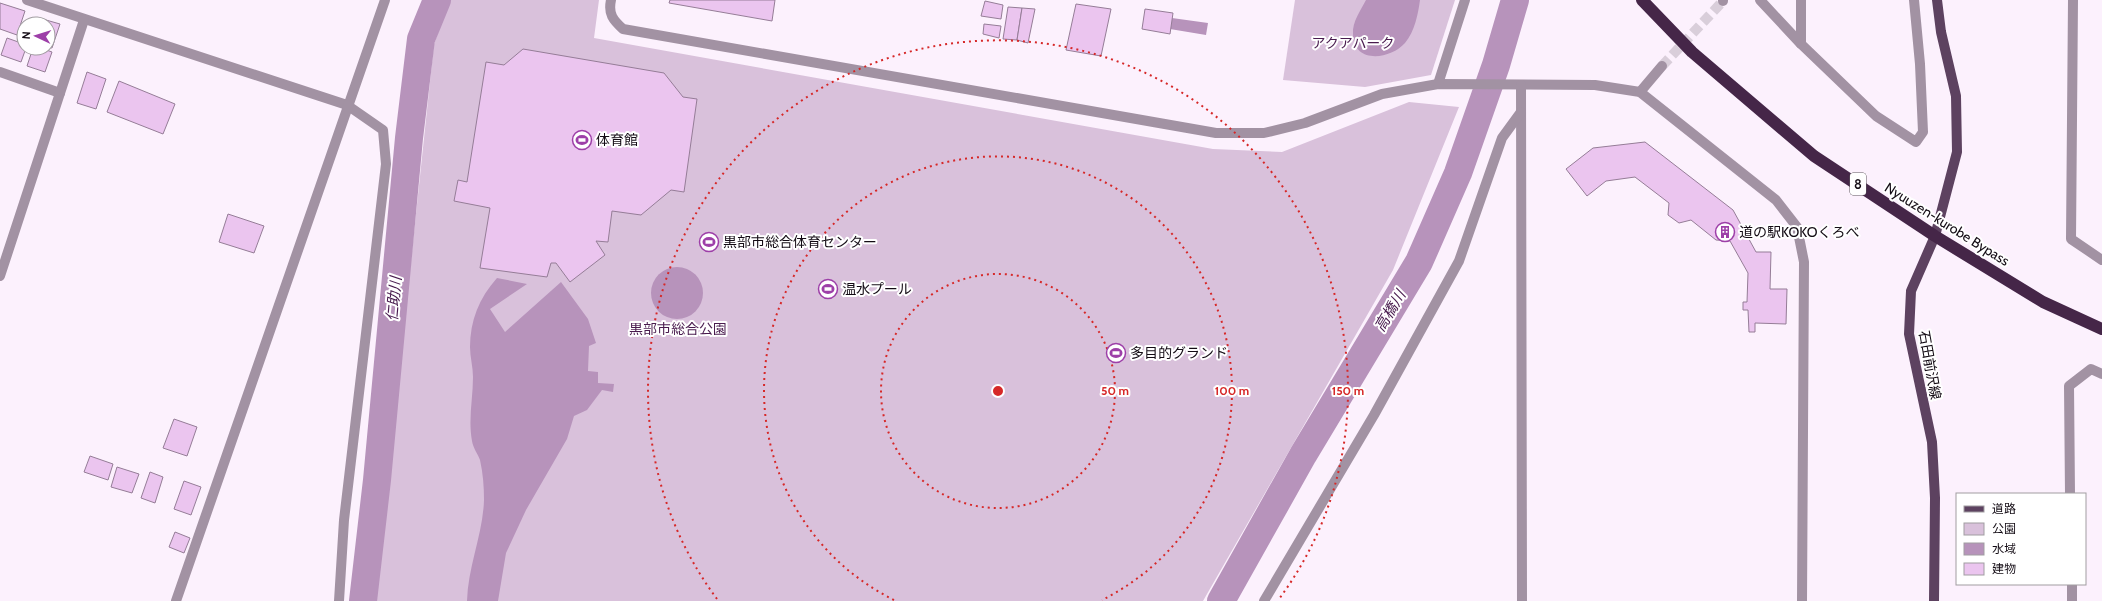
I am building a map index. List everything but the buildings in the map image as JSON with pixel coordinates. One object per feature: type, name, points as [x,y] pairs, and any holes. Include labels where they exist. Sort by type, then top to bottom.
[{"type":"highway","name":"Nyuuzen-kurobe Bypass","points":[[1642,0],[1692,52],[1814,156],[1935,236],[2043,302],[2102,329]]},
{"type":"main road","name":"石田前沢線","points":[[1934,601],[1935,498],[1932,442],[1909,334],[1911,291],[1935,236],[1957,152],[1956,96],[1941,32],[1937,0]]},
{"type":"street","points":[[27,0],[84,20],[347,104],[383,130],[386,164],[344,520],[339,601]]},
{"type":"street","points":[[176,601],[347,104],[385,0]]},
{"type":"street","points":[[611,0],[609,10],[613,20],[623,29],[1216,133],[1264,132],[1305,123],[1382,94],[1438,84],[1595,85],[1640,92],[1776,200],[1797,227],[1804,262],[1802,601]]},
{"type":"street","points":[[1438,84],[1465,0]]},
{"type":"street","points":[[1760,0],[1801,44],[1876,116],[1916,142],[1923,132],[1920,64],[1914,0]]},
{"type":"street","points":[[1801,0],[1801,44]]},
{"type":"street","points":[[2074,0],[2071,240],[2102,260]]},
{"type":"street","points":[[0,276],[84,20]]},
{"type":"street","points":[[1640,92],[1662,66]]},
{"type":"street","points":[[0,72],[60,93]]},
{"type":"street","points":[[1521,85],[1522,601]]},
{"type":"street","points":[[1264,601],[1374,415],[1459,261],[1502,138],[1521,112]]},
{"type":"street","points":[[2070,493],[2069,386],[2091,369],[2102,374]]},
{"type":"street","points":[[2072,585],[2072,601]]},
{"type":"green space","name":"黒部市総合公園","points":[[450,0],[599,0],[594,38],[1213,149],[1282,152],[1409,102],[1459,107],[1393,270],[1203,601],[375,601],[434,44]]},
{"type":"green space","name":"アクアパーク","points":[[1295,0],[1455,0],[1431,75],[1365,87],[1283,80]]},
{"type":"water","points":[[1366,0],[1420,0],[1414,28],[1405,43],[1391,53],[1382,56],[1365,55],[1355,44],[1353,34],[1354,25]]},
{"type":"water","points":[[1172,18],[1208,23],[1206,35],[1170,29]]},
{"type":"water","points":[[672,267],[682,267],[696,274],[703,288],[703,298],[696,312],[682,319],[672,319],[662,315],[655,308],[651,298],[651,288],[655,278],[662,271]]},
{"type":"water","points":[[497,278],[527,284],[490,309],[505,332],[561,282],[588,319],[596,343],[589,346],[588,371],[598,372],[598,383],[614,384],[613,392],[602,390],[587,410],[574,416],[567,439],[526,510],[506,553],[498,601],[467,601],[470,575],[481,525],[484,500],[481,465],[474,449],[471,433],[473,370],[470,351],[470,337],[477,310],[485,294]]},
{"type":"waterway","name":"仁助川","points":[[363,601],[377,480],[409,138],[421,39],[437,0]]},
{"type":"waterway","name":"高橋川","points":[[1221,601],[1303,455],[1419,262],[1458,173],[1496,65],[1515,0]]},
{"type":"tunnel","points":[[1662,66],[1723,1]]},
{"type":"place","name":"体育館","points":[[582,140]]},
{"type":"place","name":"道の駅KOKOくろべ","points":[[1725,232]]},
{"type":"place","name":"黒部市総合体育センター","points":[[709,242]]},
{"type":"place","name":"温水プール","points":[[828,289]]},
{"type":"place","name":"多目的グランド","points":[[1116,353]]}]
